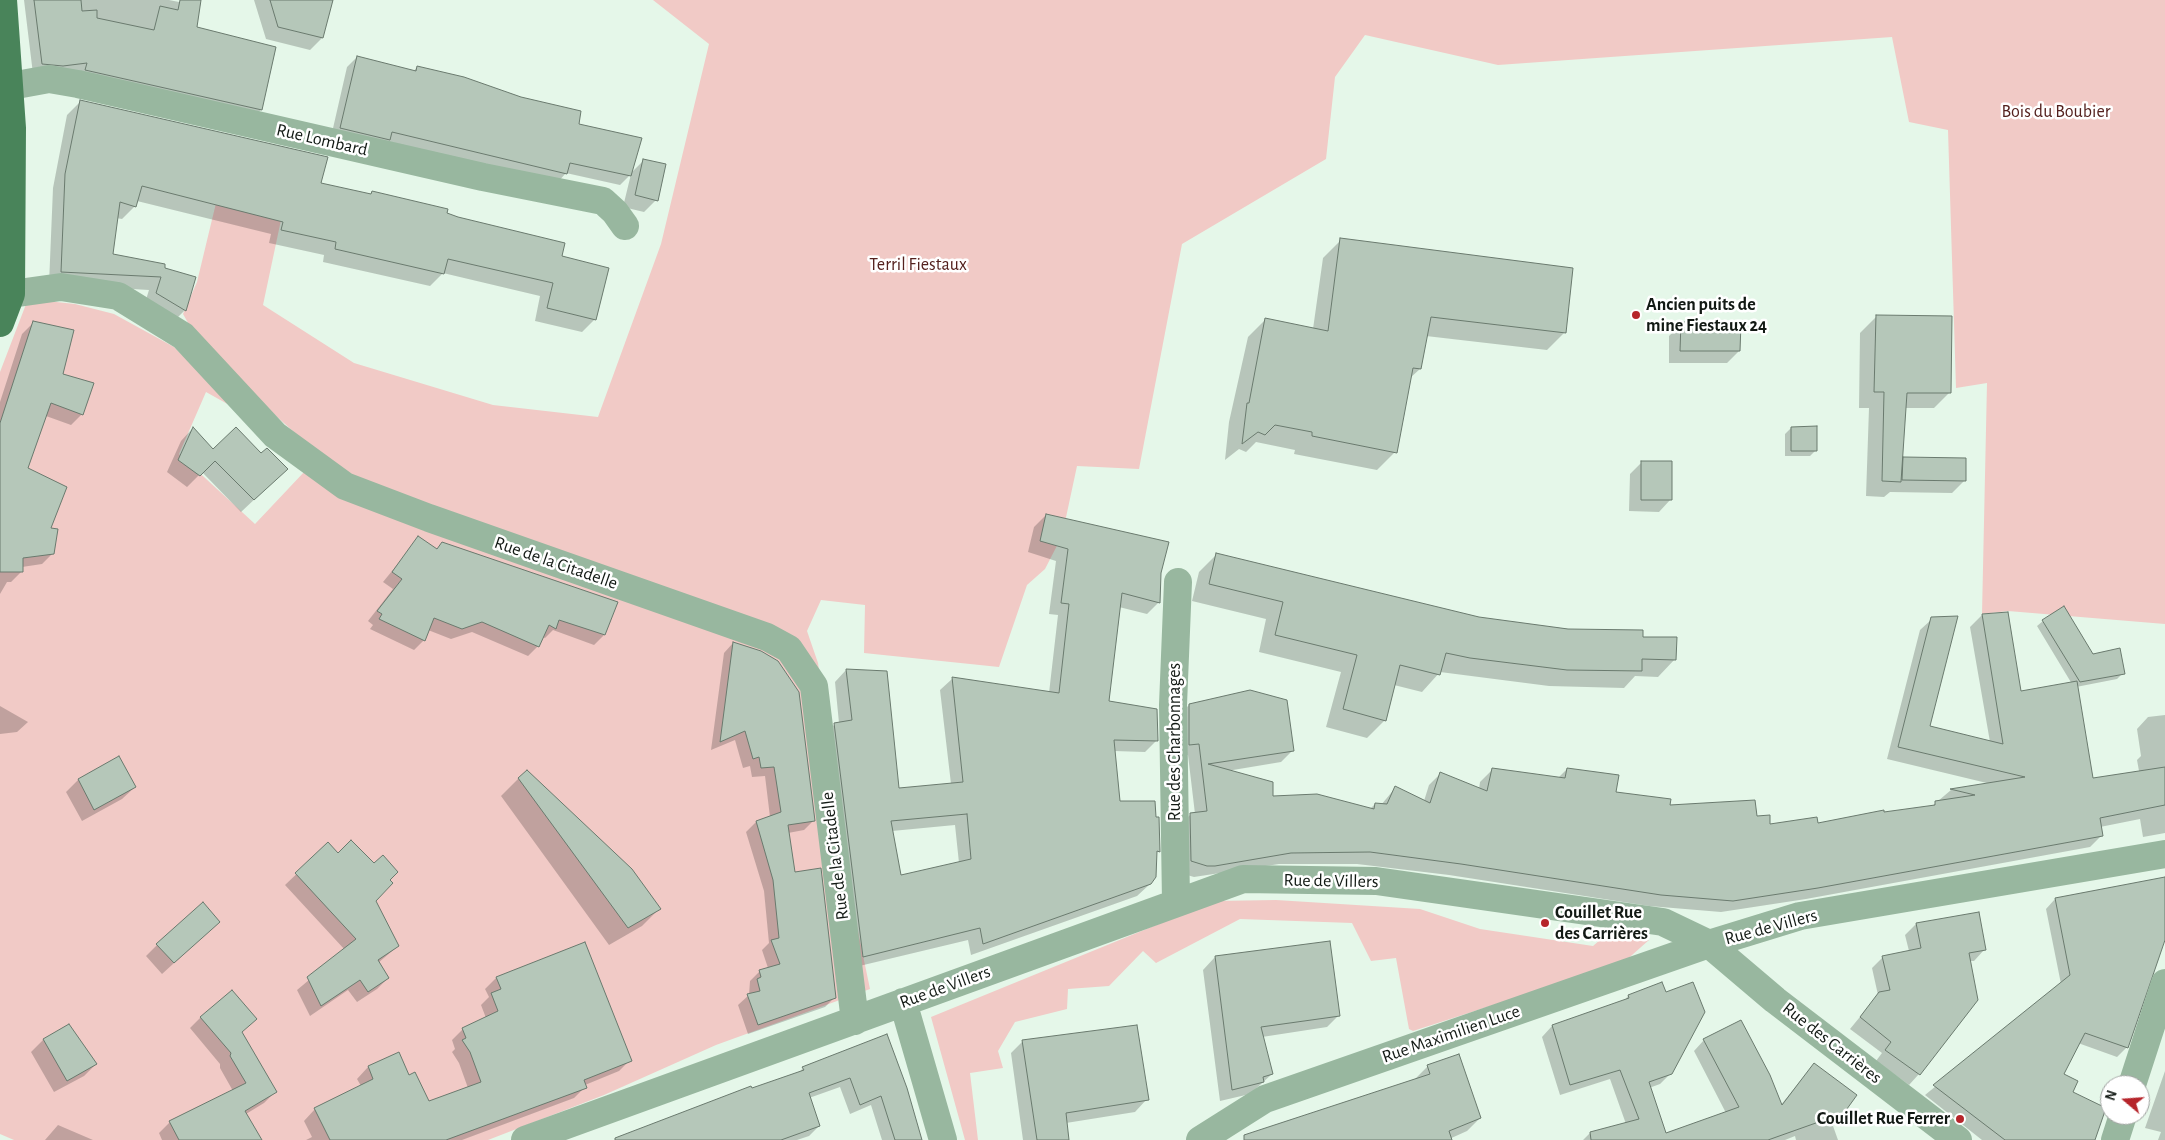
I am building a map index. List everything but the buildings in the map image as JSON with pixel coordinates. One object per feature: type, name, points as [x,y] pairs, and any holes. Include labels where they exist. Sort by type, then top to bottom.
[{"type":"main road","points":[[0,323],[11,294],[12,128],[4,88],[2,0]]},
{"type":"street","name":"Rue Lombard","points":[[4,88],[49,79],[78,84],[482,177],[603,201],[615,212],[625,226]]},
{"type":"street","name":"Rue de la Citadelle","points":[[11,294],[61,286],[118,296],[183,336],[275,435],[345,486],[429,518],[767,637],[789,649],[814,686],[855,1021]]},
{"type":"street","name":"Rue des Charbonnages","points":[[1176,902],[1173,705],[1178,582]]},
{"type":"street","name":"Rue de Villers","points":[[525,1140],[671,1085],[855,1021],[1243,879],[1376,881],[1663,922],[1709,944],[1800,916],[2165,854]]},
{"type":"street","name":"Rue Maximilien Luce","points":[[1200,1140],[1265,1099],[1709,944]]},
{"type":"street","name":"Rue des Carrières","points":[[1709,944],[1776,1000],[1958,1140]]},
{"type":"street","points":[[2135,1075],[2165,983]]},
{"type":"street","points":[[903,1002],[943,1140]]},
{"type":"street","points":[[2115,1140],[2120,1125]]},
{"type":"green space","points":[[653,0],[2165,0],[2165,624],[2008,611],[1982,614],[1987,383],[1956,388],[1948,130],[1909,122],[1892,37],[1498,65],[1365,35],[1335,77],[1326,159],[1182,244],[1139,469],[1077,466],[1062,536],[1045,569],[1027,585],[999,667],[864,653],[865,605],[821,600],[807,631],[818,663],[855,917],[870,989],[716,1045],[604,1095],[488,1140],[14,1140],[0,1134],[0,372],[28,299],[75,304],[114,314],[174,347],[240,411],[206,392],[179,454],[255,524],[305,471],[295,433],[204,351],[183,314],[197,282],[216,203],[281,220],[263,305],[354,363],[493,405],[598,417],[661,244],[709,44]]},
{"type":"green space","points":[[1276,900],[1420,909],[1480,929],[1593,946],[1608,933],[1649,940],[1623,963],[1413,1031],[1409,1029],[1396,958],[1371,961],[1352,923],[1240,919],[1156,963],[1143,951],[1109,986],[1068,989],[1067,1009],[1015,1022],[998,1051],[1003,1068],[970,1073],[978,1140],[965,1140],[931,1017],[1215,901]]},
{"type":"place","name":"Ancien puits de mine Fiestaux 24","points":[[1636,315]]},
{"type":"place","name":"Couillet Rue des Carrières","points":[[1545,923]]},
{"type":"place","name":"Couillet Rue Ferrer","points":[[1960,1119]]},
{"type":"park label","name":"Bois du Boubier","points":[[2056,112]]},
{"type":"park label","name":"Terril Fiestaux","points":[[918,265]]}]
